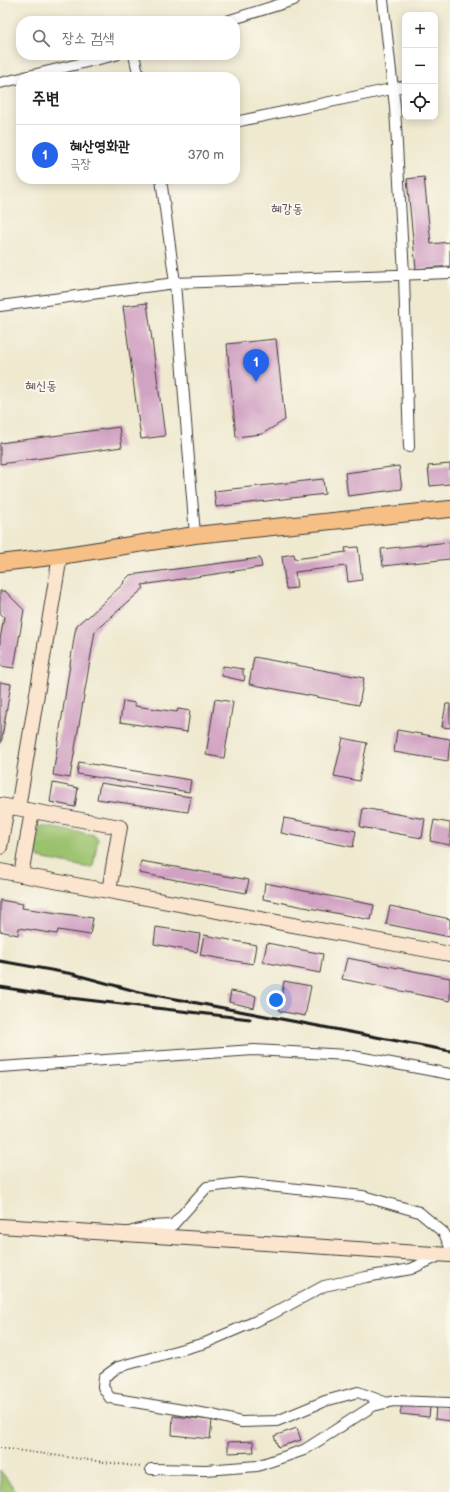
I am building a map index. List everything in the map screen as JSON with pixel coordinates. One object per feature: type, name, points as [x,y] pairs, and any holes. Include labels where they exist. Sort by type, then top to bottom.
[{"type":"main road","points":[[0,563],[60,556],[195,535],[450,509]]},
{"type":"main road","points":[[0,846],[60,556]]},
{"type":"main road","points":[[8,807],[120,827],[109,891]]},
{"type":"main road","points":[[21,875],[32,811]]},
{"type":"main road","points":[[0,871],[450,954]]},
{"type":"main road","points":[[0,1226],[448,1252]]},
{"type":"street","points":[[240,17],[294,0]]},
{"type":"street","points":[[383,0],[393,88],[404,274],[409,447]]},
{"type":"street","points":[[43,72],[95,60]]},
{"type":"street","points":[[135,60],[139,72]]},
{"type":"street","points":[[0,83],[16,79]]},
{"type":"street","points":[[240,121],[402,86]]},
{"type":"street","points":[[162,184],[175,283],[195,535]]},
{"type":"street","points":[[0,306],[175,283],[450,273]]},
{"type":"street","points":[[0,1067],[254,1050],[348,1055],[450,1074]]},
{"type":"street","points":[[120,1234],[151,1226],[173,1225],[207,1187],[241,1183],[364,1196],[419,1212],[444,1233],[448,1252],[411,1270],[366,1277],[324,1286],[270,1315],[205,1344],[118,1367],[104,1378],[103,1387],[110,1398],[213,1415],[240,1422],[277,1421],[325,1402],[358,1392],[387,1403]]},
{"type":"street","points":[[151,1469],[206,1470],[257,1466],[304,1450],[373,1406],[394,1402],[450,1403]]},
{"type":"path","points":[[0,1448],[151,1469]]},
{"type":"green space","points":[[41,826],[95,835],[98,839],[93,866],[90,868],[39,858],[36,854],[39,830]]},
{"type":"green space","points":[[0,1470],[17,1492],[0,1492]]},
{"type":"building","points":[[424,177],[431,244],[450,242],[450,266],[416,269],[407,179]]},
{"type":"building","points":[[147,303],[165,436],[141,439],[123,306]]},
{"type":"building","points":[[276,339],[285,420],[262,434],[236,437],[227,344]]},
{"type":"building","points":[[119,427],[122,447],[0,464],[0,443]]},
{"type":"building","points":[[450,464],[450,484],[430,486],[428,466]]},
{"type":"building","points":[[399,466],[402,489],[348,496],[345,473]]},
{"type":"building","points":[[323,479],[325,494],[216,507],[214,491]]},
{"type":"building","points":[[450,542],[450,559],[383,566],[381,549]]},
{"type":"building","points":[[358,547],[362,580],[348,582],[346,566],[295,572],[297,588],[286,589],[282,556],[294,554],[295,559],[346,552],[345,548]]},
{"type":"building","points":[[260,558],[262,567],[142,585],[144,588],[95,631],[70,778],[53,775],[77,625],[86,617],[87,618],[124,583],[123,582],[130,575]]},
{"type":"building","points":[[0,591],[5,591],[24,610],[14,668],[0,666],[0,639],[4,617],[0,613]]},
{"type":"building","points":[[254,657],[364,678],[359,705],[249,684]]},
{"type":"building","points":[[223,666],[243,669],[243,675],[245,676],[244,681],[222,676]]},
{"type":"building","points":[[0,682],[11,684],[1,743],[0,743]]},
{"type":"building","points":[[215,699],[233,702],[224,758],[206,755]]},
{"type":"building","points":[[123,701],[135,703],[135,706],[177,712],[178,709],[190,711],[187,732],[120,722]]},
{"type":"building","points":[[446,704],[450,704],[450,728],[442,727]]},
{"type":"building","points":[[397,730],[450,739],[448,761],[394,752]]},
{"type":"building","points":[[343,738],[367,743],[359,781],[334,776]]},
{"type":"building","points":[[79,762],[191,780],[189,792],[77,774]]},
{"type":"building","points":[[53,783],[78,788],[75,807],[50,802]]},
{"type":"building","points":[[100,783],[191,797],[188,812],[97,799]]},
{"type":"building","points":[[363,808],[425,819],[422,838],[360,827]]},
{"type":"building","points":[[284,818],[356,831],[353,847],[281,833]]},
{"type":"building","points":[[434,820],[450,823],[450,845],[430,841]]},
{"type":"building","points":[[141,861],[249,880],[246,893],[139,873]]},
{"type":"building","points":[[265,883],[374,905],[371,920],[263,899]]},
{"type":"building","points":[[0,900],[23,904],[22,908],[93,918],[90,935],[58,930],[57,934],[19,928],[18,935],[0,931]]},
{"type":"building","points":[[390,906],[450,919],[450,937],[386,924]]},
{"type":"building","points":[[156,927],[200,934],[197,952],[154,944]]},
{"type":"building","points":[[204,935],[256,945],[253,964],[200,955]]},
{"type":"building","points":[[267,943],[323,954],[320,973],[263,962]]},
{"type":"building","points":[[347,958],[450,978],[450,1001],[342,979]]},
{"type":"building","points":[[284,981],[311,986],[305,1016],[279,1011]]},
{"type":"building","points":[[231,991],[256,996],[254,1008],[229,1002]]},
{"type":"building","points":[[402,1404],[430,1407],[429,1417],[400,1414]]},
{"type":"building","points":[[436,1406],[450,1408],[450,1421],[435,1419]]},
{"type":"building","points":[[173,1416],[212,1420],[210,1439],[172,1435]]},
{"type":"building","points":[[297,1428],[301,1440],[278,1447],[274,1436]]},
{"type":"building","points":[[253,1441],[254,1452],[228,1453],[228,1442]]},
{"type":"railway","points":[[0,961],[73,974],[139,992],[450,1051]]},
{"type":"railway","points":[[0,987],[70,998],[250,1019]]},
{"type":"place","name":"혜산영화관","points":[[256,382]]},
{"type":"district","name":"혜강동","points":[[287,208]]},
{"type":"district","name":"혜신동","points":[[41,385]]}]
